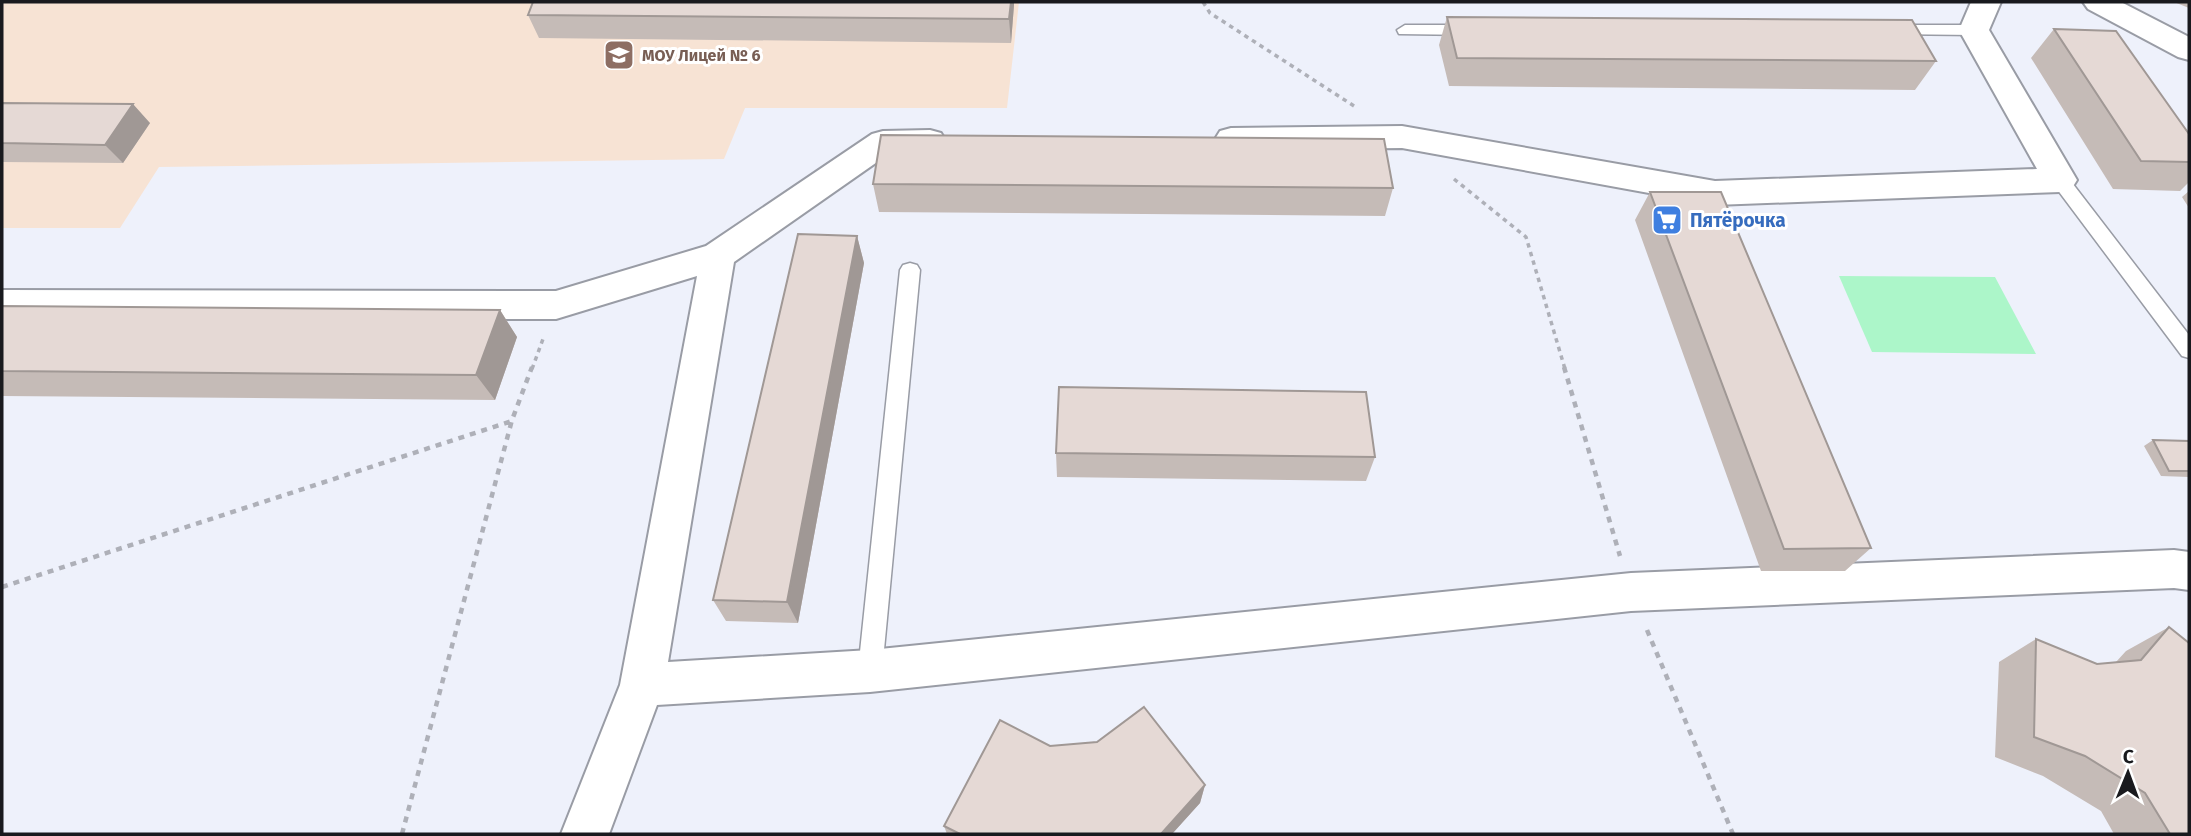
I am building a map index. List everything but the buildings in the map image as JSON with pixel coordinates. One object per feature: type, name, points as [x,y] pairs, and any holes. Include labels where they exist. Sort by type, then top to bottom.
[{"type":"street","points":[[2098,2],[2189,50]]},
{"type":"street","points":[[1197,139],[1402,137],[1720,206],[2060,180],[1980,16]]},
{"type":"street","points":[[2,304],[556,305],[718,256],[883,142],[965,141]]},
{"type":"street","points":[[585,834],[642,685],[718,256]]},
{"type":"street","points":[[642,685],[870,671],[1631,592],[2174,569],[2189,571]]},
{"type":"lane","points":[[1877,30],[1980,16]]},
{"type":"lane","points":[[1405,30],[1489,30]]},
{"type":"lane","points":[[2060,180],[2189,350]]},
{"type":"lane","points":[[870,671],[910,270]]},
{"type":"path","points":[[1203,2],[1210,13],[1402,137]]},
{"type":"path","points":[[1454,178],[1526,237],[1631,592],[1733,834]]},
{"type":"path","points":[[402,834],[512,420],[556,305]]},
{"type":"path","points":[[2,587],[512,420]]},
{"type":"shaded area","name":"МОУ Лицей № 6","points":[[2,2],[1019,2],[1007,108],[745,108],[724,159],[159,167],[120,228],[2,228]]},
{"type":"green space","points":[[1839,276],[1995,277],[2036,354],[1872,352]]},
{"type":"place","name":"МОУ Лицей № 6","points":[[619,55]]},
{"type":"place","name":"Пятёрочка","points":[[1667,220]]}]
